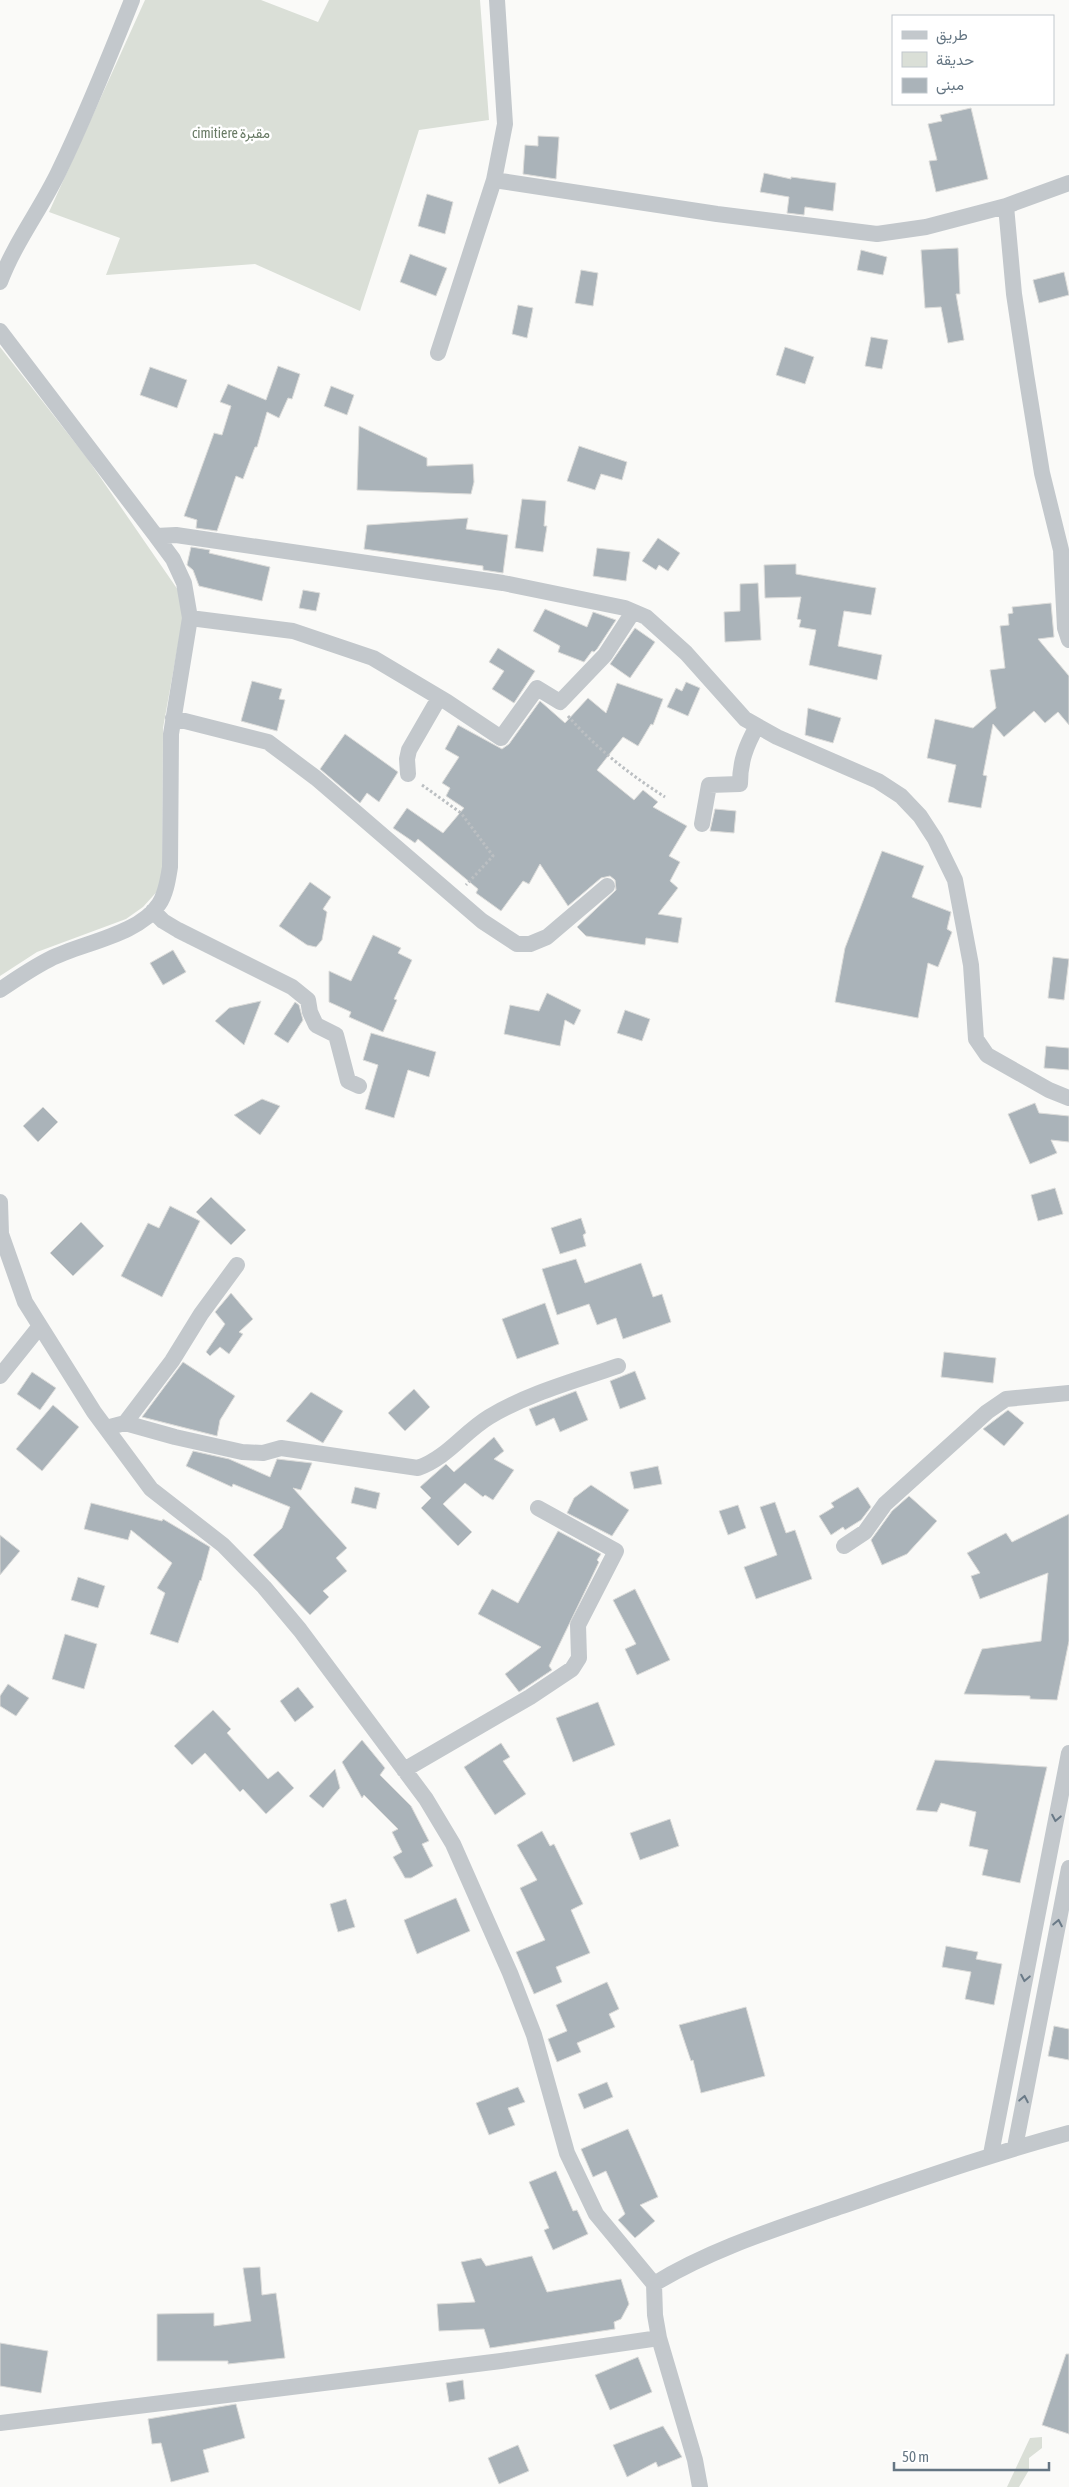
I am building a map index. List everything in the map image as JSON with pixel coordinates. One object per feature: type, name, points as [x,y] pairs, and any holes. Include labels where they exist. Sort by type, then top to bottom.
[{"type":"street","points":[[0,282],[22,236],[58,173],[110,56],[132,0]]},
{"type":"street","points":[[438,353],[494,180],[505,124],[497,0]]},
{"type":"street","points":[[494,180],[717,214],[877,234],[926,227],[1006,206],[1069,183]]},
{"type":"street","points":[[1006,206],[1014,294],[1042,473],[1062,550],[1065,628],[1069,640]]},
{"type":"street","points":[[0,331],[173,559],[184,583],[190,618],[173,718],[170,782],[170,867],[159,904],[133,926],[50,959],[0,990]]},
{"type":"street","points":[[156,536],[176,535],[216,540],[503,583],[592,600],[646,617],[686,653],[726,700],[745,719],[878,781],[901,796],[920,816],[935,840],[955,880],[972,965],[976,1039],[987,1054],[1049,1090],[1069,1098]]},
{"type":"street","points":[[190,618],[293,631],[373,658],[501,738],[538,688],[560,702],[605,655],[633,612]]},
{"type":"street","points":[[408,774],[407,759],[409,750],[439,698]]},
{"type":"street","points":[[173,718],[268,742],[316,778],[502,936],[516,944],[530,944],[547,937],[607,886]]},
{"type":"street","points":[[702,824],[709,786],[740,784],[744,751],[757,726]]},
{"type":"street","points":[[153,911],[163,921],[178,930],[298,991],[308,1000],[310,1012],[316,1025],[336,1035],[345,1075],[348,1081],[359,1086]]},
{"type":"street","points":[[0,1202],[1,1234],[25,1302],[106,1428],[151,1489],[223,1545],[264,1587],[300,1630],[426,1799],[453,1844],[510,1972],[534,2035],[567,2153],[596,2214],[654,2284],[655,2316],[659,2338],[695,2460],[700,2487]]},
{"type":"street","points":[[125,1423],[172,1361],[201,1314],[237,1265]]},
{"type":"street","points":[[0,1376],[40,1326]]},
{"type":"street","points":[[106,1428],[125,1423],[175,1437],[242,1452],[263,1453],[281,1448],[418,1468],[435,1461],[490,1416],[532,1396],[618,1366]]},
{"type":"street","points":[[844,1546],[865,1532],[885,1504],[960,1435],[1006,1399],[1069,1393]]},
{"type":"street","points":[[404,1770],[530,1697],[572,1669],[578,1658],[578,1625],[616,1551],[538,1508]]},
{"type":"street","points":[[991,2154],[1069,1753]]},
{"type":"street","points":[[1015,2147],[1069,1868]]},
{"type":"street","points":[[654,2284],[685,2265],[757,2236],[991,2154],[1069,2133]]},
{"type":"street","points":[[0,2423],[501,2361],[659,2338]]},
{"type":"path","points":[[560,702],[564,712],[585,736],[635,778],[665,797]]},
{"type":"path","points":[[408,774],[461,813],[493,856],[455,897]]},
{"type":"green space","name":"cimitiere مقبرة","points":[[145,0],[261,0],[318,22],[329,0],[480,0],[489,120],[419,130],[360,311],[255,264],[106,275],[120,238],[49,212]]},
{"type":"green space","points":[[0,347],[87,458],[178,590],[183,617],[163,728],[162,886],[143,907],[126,919],[37,952],[0,976]]},
{"type":"green space","points":[[1042,2437],[1042,2448],[1029,2458],[1029,2470],[1019,2487],[1007,2487],[1030,2438]]},
{"type":"building","points":[[971,108],[988,179],[936,192],[929,161],[937,160],[928,124],[942,121],[940,115]]},
{"type":"building","points":[[538,136],[559,137],[556,179],[523,174],[525,145],[538,146]]},
{"type":"building","points":[[764,173],[791,179],[791,177],[836,183],[833,211],[805,207],[804,215],[787,213],[789,197],[760,192]]},
{"type":"building","points":[[427,194],[453,202],[445,234],[418,226]]},
{"type":"building","points":[[958,248],[960,294],[956,294],[964,340],[948,343],[941,307],[925,308],[921,250]]},
{"type":"building","points":[[861,250],[887,257],[883,275],[857,270]]},
{"type":"building","points":[[410,254],[447,268],[436,296],[400,282]]},
{"type":"building","points":[[581,270],[598,273],[593,306],[575,303]]},
{"type":"building","points":[[1064,272],[1069,295],[1039,303],[1033,280]]},
{"type":"building","points":[[518,305],[533,308],[527,338],[512,334]]},
{"type":"building","points":[[871,337],[888,340],[882,369],[865,366]]},
{"type":"building","points":[[785,347],[814,357],[805,384],[776,375]]},
{"type":"building","points":[[278,366],[300,374],[292,399],[288,398],[279,418],[267,412],[257,447],[255,447],[243,479],[236,476],[217,531],[196,528],[197,520],[184,516],[214,433],[222,435],[231,406],[220,402],[228,384],[266,400]]},
{"type":"building","points":[[150,367],[187,380],[177,408],[140,395]]},
{"type":"building","points":[[331,386],[354,395],[347,415],[324,406]]},
{"type":"building","points":[[359,426],[427,458],[427,466],[473,464],[474,482],[471,494],[357,490]]},
{"type":"building","points":[[579,446],[627,462],[622,480],[601,474],[595,490],[567,481]]},
{"type":"building","points":[[522,499],[546,501],[544,526],[547,526],[543,552],[515,548]]},
{"type":"building","points":[[468,518],[466,529],[508,535],[503,573],[483,570],[483,566],[364,549],[367,525]]},
{"type":"building","points":[[658,538],[680,553],[668,571],[659,565],[656,570],[642,561]]},
{"type":"building","points":[[191,547],[210,550],[209,553],[270,567],[262,601],[199,586],[193,570],[187,565]]},
{"type":"building","points":[[597,548],[630,552],[626,581],[593,576]]},
{"type":"building","points":[[796,564],[796,574],[876,588],[871,615],[844,611],[838,646],[882,655],[877,680],[809,665],[816,630],[799,627],[801,620],[797,619],[801,597],[765,598],[764,565]]},
{"type":"building","points":[[758,583],[761,640],[725,642],[724,612],[740,611],[740,584]]},
{"type":"building","points":[[303,590],[320,593],[316,611],[299,608]]},
{"type":"building","points":[[1051,603],[1054,637],[1038,639],[1069,676],[1069,725],[1058,712],[1045,723],[1034,711],[1004,737],[993,724],[983,775],[987,776],[981,808],[948,802],[956,765],[927,758],[935,719],[973,728],[996,708],[990,670],[1005,668],[1000,626],[1009,625],[1008,614],[1013,613],[1012,607]]},
{"type":"building","points":[[545,609],[587,627],[593,612],[616,620],[597,649],[594,652],[592,651],[584,662],[558,652],[560,646],[533,631]]},
{"type":"building","points":[[635,628],[655,642],[630,678],[610,664]]},
{"type":"building","points":[[498,648],[535,671],[514,703],[492,689],[504,671],[489,662]]},
{"type":"building","points":[[252,681],[282,689],[279,699],[285,700],[277,731],[241,721]]},
{"type":"building","points":[[686,682],[700,688],[688,716],[667,707],[676,688],[682,691]]},
{"type":"building","points":[[617,683],[663,699],[653,725],[651,724],[638,746],[623,737],[597,770],[634,800],[643,790],[658,802],[653,807],[687,826],[669,856],[680,862],[670,881],[678,888],[658,914],[682,918],[678,943],[646,938],[645,945],[586,936],[577,927],[616,890],[615,880],[610,876],[601,878],[568,906],[540,864],[529,884],[523,881],[501,911],[476,893],[478,889],[418,839],[415,843],[393,828],[407,808],[443,833],[464,808],[446,796],[450,788],[442,783],[459,757],[445,749],[458,725],[502,749],[509,744],[540,701],[565,723],[588,698],[606,713]]},
{"type":"building","points":[[808,708],[841,718],[833,743],[805,735]]},
{"type":"building","points":[[345,734],[398,772],[379,802],[367,793],[360,803],[320,769]]},
{"type":"building","points":[[715,809],[736,811],[734,833],[710,831]]},
{"type":"building","points":[[882,851],[924,866],[912,897],[951,912],[947,929],[952,932],[938,967],[928,963],[918,1018],[835,1002],[845,948]]},
{"type":"building","points":[[310,882],[331,897],[323,909],[327,912],[322,940],[316,947],[307,945],[279,926]]},
{"type":"building","points":[[373,935],[401,948],[398,953],[412,960],[394,999],[397,1000],[383,1032],[349,1017],[351,1012],[329,1002],[329,971],[351,981]]},
{"type":"building","points":[[173,950],[186,972],[163,985],[150,963]]},
{"type":"building","points":[[1053,957],[1069,959],[1064,1000],[1048,998]]},
{"type":"building","points":[[547,993],[581,1010],[574,1025],[565,1020],[560,1046],[504,1034],[510,1005],[539,1011]]},
{"type":"building","points":[[261,1001],[244,1045],[215,1021],[229,1008]]},
{"type":"building","points":[[295,1002],[299,1005],[303,1020],[288,1043],[274,1034]]},
{"type":"building","points":[[625,1010],[650,1019],[642,1041],[617,1033]]},
{"type":"building","points":[[371,1033],[436,1052],[429,1077],[408,1070],[394,1118],[365,1109],[378,1065],[363,1060]]},
{"type":"building","points":[[1046,1046],[1069,1048],[1069,1070],[1044,1068]]},
{"type":"building","points":[[262,1099],[280,1106],[260,1135],[234,1115]]},
{"type":"building","points":[[1035,1103],[1039,1113],[1069,1116],[1069,1142],[1051,1140],[1057,1153],[1030,1164],[1008,1114]]},
{"type":"building","points":[[43,1107],[58,1122],[38,1142],[23,1126]]},
{"type":"building","points":[[1055,1188],[1063,1214],[1038,1221],[1031,1195]]},
{"type":"building","points":[[211,1197],[246,1230],[231,1245],[196,1212]]},
{"type":"building","points":[[170,1206],[200,1221],[162,1297],[121,1276],[148,1223],[159,1228]]},
{"type":"building","points":[[581,1218],[586,1233],[583,1235],[586,1246],[560,1254],[551,1228]]},
{"type":"building","points":[[81,1222],[104,1246],[73,1276],[50,1253]]},
{"type":"building","points":[[576,1259],[585,1283],[641,1263],[653,1297],[662,1294],[671,1322],[623,1339],[616,1318],[597,1325],[589,1304],[557,1315],[542,1269]]},
{"type":"building","points":[[231,1293],[253,1319],[239,1332],[243,1334],[229,1354],[220,1347],[210,1356],[206,1352],[225,1324],[215,1312]]},
{"type":"building","points":[[545,1303],[559,1344],[517,1359],[502,1319]]},
{"type":"building","points":[[944,1352],[996,1358],[993,1383],[941,1377]]},
{"type":"building","points":[[183,1362],[235,1396],[220,1420],[217,1436],[142,1417]]},
{"type":"building","points":[[635,1371],[646,1399],[620,1409],[610,1381]]},
{"type":"building","points":[[32,1372],[56,1388],[40,1410],[17,1394]]},
{"type":"building","points":[[414,1389],[430,1407],[405,1431],[388,1413]]},
{"type":"building","points":[[576,1391],[588,1420],[560,1432],[554,1418],[536,1426],[529,1409]]},
{"type":"building","points":[[311,1392],[343,1411],[323,1443],[286,1421]]},
{"type":"building","points":[[53,1405],[79,1427],[42,1471],[16,1449]]},
{"type":"building","points":[[1008,1410],[1024,1423],[1004,1446],[983,1429]]},
{"type":"building","points":[[494,1437],[504,1451],[494,1459],[514,1470],[493,1500],[485,1495],[483,1497],[465,1483],[443,1504],[472,1532],[458,1546],[421,1508],[431,1498],[420,1487],[446,1464],[454,1472]]},
{"type":"building","points":[[193,1451],[229,1459],[270,1477],[277,1459],[312,1463],[301,1490],[293,1488],[347,1548],[336,1558],[347,1571],[323,1591],[329,1597],[310,1615],[253,1555],[282,1528],[290,1507],[233,1484],[232,1487],[186,1466]]},
{"type":"building","points":[[658,1466],[662,1484],[634,1489],[630,1472]]},
{"type":"building","points":[[591,1485],[629,1510],[612,1536],[567,1513],[574,1498]]},
{"type":"building","points":[[355,1487],[380,1493],[376,1509],[351,1503]]},
{"type":"building","points":[[858,1487],[871,1507],[861,1520],[845,1530],[843,1527],[831,1535],[819,1516],[834,1507],[831,1503]]},
{"type":"building","points":[[909,1496],[937,1521],[907,1554],[882,1565],[871,1540],[892,1511]]},
{"type":"building","points":[[775,1502],[786,1533],[795,1530],[812,1579],[756,1599],[744,1567],[777,1555],[760,1507]]},
{"type":"building","points":[[91,1503],[162,1521],[163,1519],[210,1547],[201,1581],[178,1643],[150,1634],[165,1593],[157,1588],[172,1563],[131,1530],[128,1540],[84,1529]]},
{"type":"building","points":[[738,1505],[746,1528],[728,1535],[719,1511]]},
{"type":"building","points":[[1069,1514],[1069,1641],[1057,1700],[1030,1699],[1030,1696],[964,1694],[982,1649],[1041,1641],[1048,1573],[980,1599],[971,1576],[980,1573],[967,1553],[1006,1533],[1012,1542]]},
{"type":"building","points":[[558,1531],[601,1554],[597,1560],[599,1562],[549,1666],[552,1670],[519,1692],[505,1674],[541,1647],[478,1614],[492,1589],[518,1603]]},
{"type":"building","points":[[0,1535],[20,1551],[0,1575]]},
{"type":"building","points":[[78,1577],[105,1586],[98,1608],[71,1600]]},
{"type":"building","points":[[635,1589],[670,1660],[637,1675],[625,1649],[636,1644],[613,1600]]},
{"type":"building","points":[[65,1634],[97,1644],[84,1689],[52,1679]]},
{"type":"building","points":[[8,1684],[29,1698],[16,1716],[0,1706],[0,1696]]},
{"type":"building","points":[[298,1687],[314,1707],[295,1722],[280,1701]]},
{"type":"building","points":[[598,1702],[615,1745],[573,1762],[556,1718]]},
{"type":"building","points":[[213,1710],[231,1729],[227,1733],[268,1779],[278,1771],[294,1788],[266,1814],[243,1789],[240,1792],[205,1753],[192,1765],[174,1746]]},
{"type":"building","points":[[362,1740],[385,1768],[380,1775],[411,1806],[429,1841],[422,1844],[433,1866],[411,1878],[405,1878],[393,1857],[402,1852],[392,1832],[398,1829],[364,1795],[362,1798],[342,1762]]},
{"type":"building","points":[[501,1743],[510,1757],[503,1761],[526,1794],[495,1815],[464,1767]]},
{"type":"building","points":[[935,1760],[1047,1767],[1020,1883],[982,1875],[988,1850],[969,1846],[976,1812],[941,1803],[937,1812],[916,1810]]},
{"type":"building","points":[[335,1769],[340,1788],[323,1808],[309,1796]]},
{"type":"building","points":[[670,1819],[679,1846],[640,1860],[630,1833]]},
{"type":"building","points":[[542,1831],[550,1846],[554,1844],[583,1904],[571,1910],[590,1953],[556,1967],[562,1982],[534,1994],[516,1952],[545,1940],[520,1888],[537,1880],[517,1845]]},
{"type":"building","points":[[456,1898],[470,1931],[417,1954],[404,1920]]},
{"type":"building","points":[[346,1899],[355,1927],[338,1932],[330,1904]]},
{"type":"building","points":[[946,1946],[978,1952],[976,1959],[1002,1964],[994,2005],[965,1999],[971,1972],[942,1967]]},
{"type":"building","points":[[607,1982],[619,2009],[609,2014],[615,2027],[577,2043],[581,2052],[557,2062],[548,2039],[567,2031],[556,2005]]},
{"type":"building","points":[[746,2007],[765,2076],[701,2093],[693,2060],[691,2061],[679,2025]]},
{"type":"building","points":[[1054,2026],[1069,2029],[1069,2060],[1048,2056]]},
{"type":"building","points":[[607,2082],[613,2097],[584,2109],[578,2094]]},
{"type":"building","points":[[518,2087],[525,2102],[508,2108],[515,2125],[489,2135],[476,2103]]},
{"type":"building","points":[[628,2129],[658,2197],[640,2205],[655,2221],[635,2238],[618,2220],[625,2214],[606,2171],[593,2177],[581,2149]]},
{"type":"building","points":[[556,2171],[573,2211],[577,2210],[588,2234],[553,2250],[544,2230],[549,2228],[529,2182]]},
{"type":"building","points":[[532,2256],[547,2292],[621,2279],[629,2304],[621,2319],[614,2322],[615,2329],[490,2348],[484,2329],[439,2331],[437,2304],[475,2302],[461,2262],[481,2258],[486,2266]]},
{"type":"building","points":[[260,2267],[262,2295],[276,2293],[285,2358],[228,2364],[228,2361],[157,2361],[157,2314],[214,2313],[214,2326],[251,2321],[243,2268]]},
{"type":"building","points":[[0,2343],[48,2351],[41,2393],[0,2386]]},
{"type":"building","points":[[1066,2354],[1069,2354],[1069,2434],[1042,2425]]},
{"type":"building","points":[[638,2357],[652,2392],[610,2410],[595,2375]]},
{"type":"building","points":[[463,2380],[465,2399],[449,2402],[446,2383]]},
{"type":"building","points":[[236,2404],[245,2438],[203,2450],[209,2472],[171,2482],[161,2443],[152,2444],[148,2419]]},
{"type":"building","points":[[663,2426],[682,2457],[658,2467],[656,2462],[627,2477],[613,2445]]},
{"type":"building","points":[[518,2445],[529,2471],[499,2484],[488,2458]]}]
